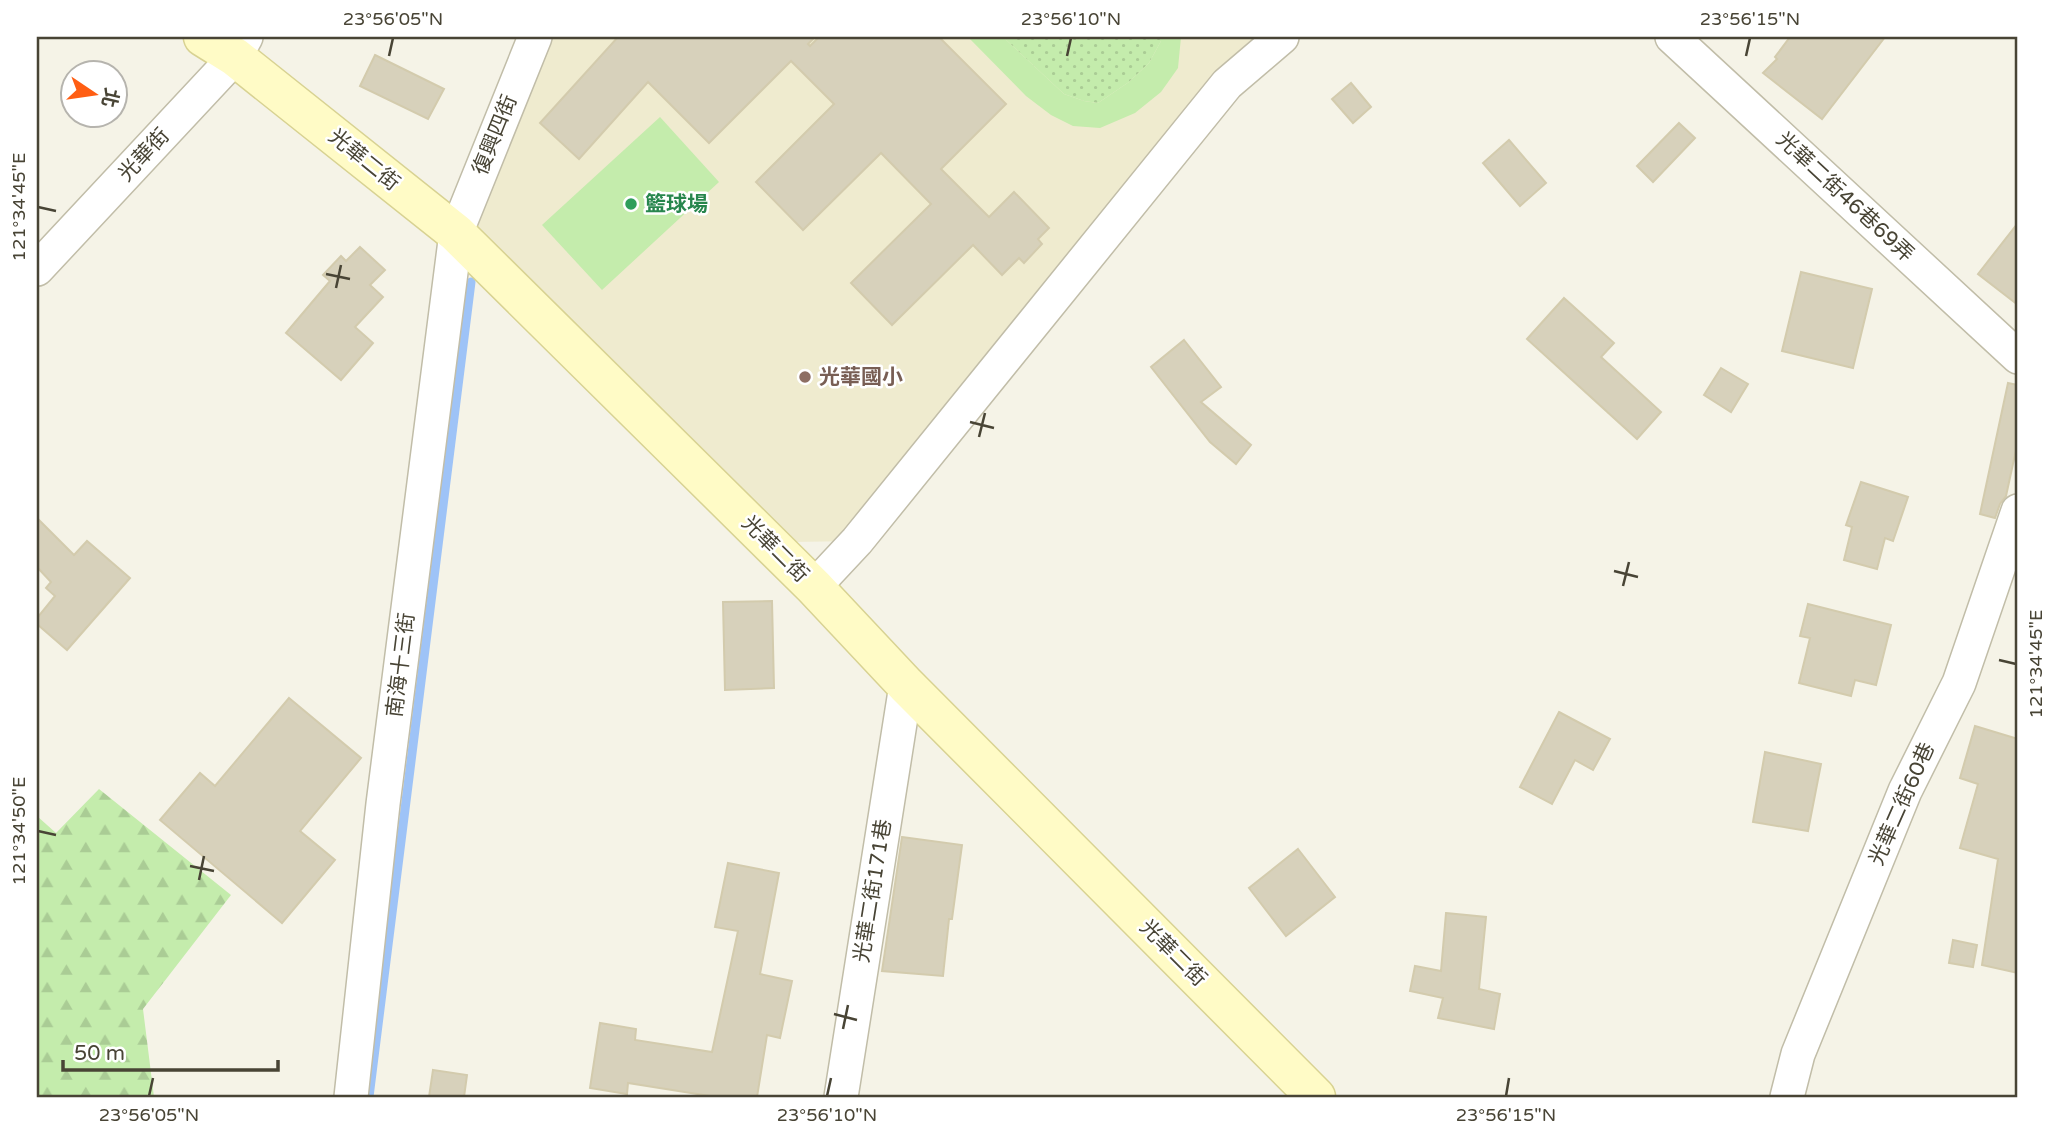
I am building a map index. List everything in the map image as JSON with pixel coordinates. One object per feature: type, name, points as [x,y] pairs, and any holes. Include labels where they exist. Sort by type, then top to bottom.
[{"type":"street","name":"光華二街","points":[[203,37],[241,47],[456,233],[814,587],[906,685],[1316,1097]]},
{"type":"street","name":"復興四街","points":[[456,233],[535,37]]},
{"type":"street","points":[[814,587],[857,541],[1227,84],[1282,37]]},
{"type":"street","name":"光華二街46巷69弄","points":[[1672,37],[2018,357]]},
{"type":"street","name":"光華街","points":[[37,269],[241,47]]},
{"type":"street","name":"南海十三街","points":[[351,1097],[383,804],[456,233]]},
{"type":"street","name":"光華二街60巷","points":[[1787,1097],[1798,1054],[1905,790],[1959,683],[2018,511]]},
{"type":"street","name":"光華二街171巷","points":[[841,1097],[906,685]]},
{"type":"shaded area","name":"光華國小","points":[[537,37],[1255,37],[1214,76],[857,541],[791,542],[462,212]]},
{"type":"green space","points":[[968,37],[1003,37],[1064,94],[1098,103],[1129,82],[1149,63],[1161,37],[1181,37],[1178,68],[1161,92],[1135,113],[1100,128],[1073,126],[1051,115],[1026,96]]},
{"type":"green space","points":[[1003,37],[1161,37],[1161,41],[1149,63],[1129,82],[1098,103],[1064,94]]},
{"type":"green space","name":"籃球場","points":[[660,117],[719,182],[602,290],[542,225]]},
{"type":"green space","points":[[99,789],[231,895],[143,1009],[154,1097],[37,1097],[37,816],[56,833]]},
{"type":"building","points":[[618,37],[815,37],[808,44],[810,46],[819,37],[939,37],[1006,104],[941,169],[989,217],[1014,192],[1049,228],[1038,239],[1042,244],[1024,263],[1019,258],[1002,275],[973,245],[892,325],[851,283],[931,204],[881,153],[803,230],[756,182],[834,104],[791,61],[709,143],[648,82],[579,159],[540,123]]},
{"type":"building","points":[[1790,37],[1885,37],[1822,119],[1763,73],[1777,59],[1775,57]]},
{"type":"building","points":[[375,55],[444,89],[428,119],[360,86]]},
{"type":"building","points":[[1351,83],[1371,107],[1353,123],[1332,99]]},
{"type":"building","points":[[1679,123],[1695,138],[1653,182],[1637,166]]},
{"type":"building","points":[[1509,140],[1546,183],[1520,206],[1483,163]]},
{"type":"building","points":[[2018,223],[2018,305],[1978,274]]},
{"type":"building","points":[[360,247],[385,270],[370,285],[383,297],[355,327],[373,343],[341,380],[286,333],[330,281],[323,275],[341,256],[346,261]]},
{"type":"building","points":[[1801,272],[1872,289],[1853,368],[1782,351]]},
{"type":"building","points":[[1564,298],[1614,343],[1601,357],[1661,412],[1637,439],[1527,339]]},
{"type":"building","points":[[1184,340],[1221,387],[1201,402],[1251,445],[1236,464],[1210,442],[1151,367]]},
{"type":"building","points":[[1721,368],[1748,384],[1731,412],[1704,395]]},
{"type":"building","points":[[2008,383],[2018,385],[2018,441],[2006,496],[1995,518],[1980,514]]},
{"type":"building","points":[[1861,482],[1908,497],[1893,541],[1885,538],[1877,569],[1844,560],[1852,527],[1846,525]]},
{"type":"building","points":[[37,518],[74,555],[87,541],[130,578],[67,650],[37,624],[37,618],[55,596],[46,588],[51,582],[37,567]]},
{"type":"building","points":[[772,601],[774,688],[725,690],[723,602]]},
{"type":"building","points":[[1808,604],[1891,625],[1876,685],[1855,680],[1851,696],[1799,683],[1810,638],[1800,636]]},
{"type":"building","points":[[289,698],[361,758],[300,831],[335,860],[282,923],[160,820],[200,773],[215,786]]},
{"type":"building","points":[[1559,712],[1610,739],[1593,770],[1575,760],[1552,804],[1520,787]]},
{"type":"building","points":[[1975,726],[2018,739],[2018,973],[1982,965],[1998,859],[1960,848],[1978,784],[1960,778]]},
{"type":"building","points":[[1765,752],[1821,764],[1808,831],[1753,822]]},
{"type":"building","points":[[902,837],[962,845],[952,919],[949,919],[943,976],[882,971]]},
{"type":"building","points":[[1298,849],[1335,897],[1286,936],[1249,888]]},
{"type":"building","points":[[728,863],[779,873],[760,974],[792,981],[780,1038],[767,1035],[757,1097],[716,1097],[628,1083],[627,1094],[590,1088],[600,1023],[636,1029],[635,1040],[712,1052],[738,931],[715,927]]},
{"type":"building","points":[[1446,913],[1486,917],[1479,989],[1500,994],[1494,1029],[1438,1018],[1443,998],[1410,991],[1415,966],[1441,971]]},
{"type":"building","points":[[1953,940],[1977,945],[1973,967],[1949,963]]},
{"type":"building","points":[[433,1070],[467,1075],[464,1097],[429,1097]]},
{"type":"waterway","points":[[369,1097],[471,282]]},
{"type":"place","name":"籃球場","points":[[631,204]]},
{"type":"place","name":"光華國小","points":[[805,377]]}]
